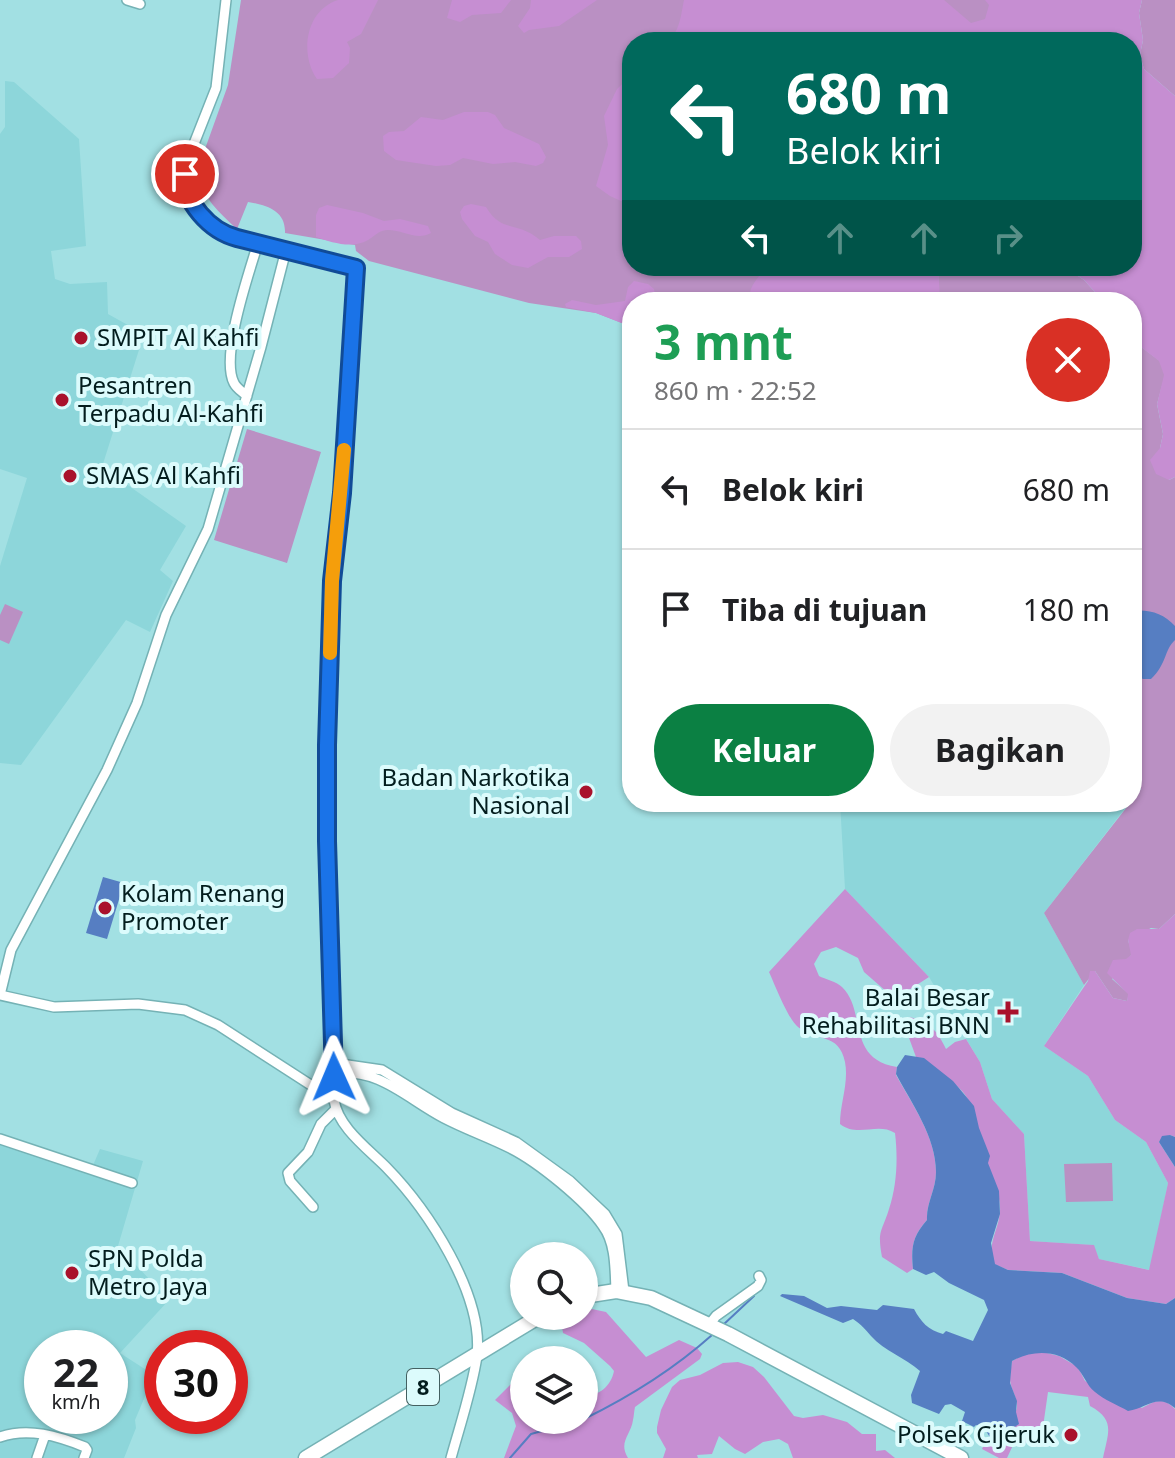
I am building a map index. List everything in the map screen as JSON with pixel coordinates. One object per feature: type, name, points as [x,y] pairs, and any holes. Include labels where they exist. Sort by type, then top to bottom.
[{"type":"highway","points":[[598,1294],[620,1291],[651,1298],[728,1334],[961,1458]]},
{"type":"highway","name":"8","points":[[306,1458],[517,1330]]},
{"type":"street","points":[[127,0],[140,4]]},
{"type":"street","points":[[226,0],[216,88],[188,159],[185,185],[199,212],[219,231],[356,268],[331,614],[327,841],[335,1105],[321,1124],[308,1152],[288,1173],[290,1181],[313,1207]]},
{"type":"street","points":[[247,396],[235,386],[230,361],[234,331],[258,243]]},
{"type":"street","points":[[286,250],[208,529],[166,615],[133,712],[98,787],[11,950],[0,995],[54,1007],[153,1004],[185,1010],[218,1025],[335,1105],[354,1135],[413,1196],[433,1224],[461,1278],[475,1330],[477,1355],[451,1458]]},
{"type":"street","points":[[334,1068],[379,1078],[513,1149],[565,1187],[599,1220],[610,1237],[620,1291]]},
{"type":"street","points":[[0,1139],[132,1183]]},
{"type":"street","points":[[710,1326],[716,1316],[758,1286],[759,1276]]},
{"type":"street","points":[[0,1437],[13,1432],[45,1435],[85,1447],[84,1458]]},
{"type":"street","points":[[37,1458],[45,1435]]},
{"type":"shaded area","points":[[241,0],[1058,0],[1054,32],[622,32],[622,276],[788,276],[784,292],[622,292],[622,323],[596,313],[529,303],[369,261],[356,251],[355,245],[285,233],[279,214],[255,203],[248,202],[237,229],[212,204],[196,174],[228,85]]},
{"type":"shaded area","points":[[338,0],[378,0],[361,34],[347,42],[350,48],[349,63],[333,78],[317,79],[308,57],[309,34],[319,13]]},
{"type":"shaded area","points":[[452,0],[511,0],[501,13],[472,15],[460,22],[447,18]]},
{"type":"shaded area","points":[[531,0],[597,0],[559,26],[524,33],[518,26],[530,8]]},
{"type":"shaded area","points":[[684,0],[944,0],[971,23],[985,19],[989,5],[985,0],[1142,0],[1139,13],[1142,32],[675,32]]},
{"type":"shaded area","points":[[1142,0],[1175,0],[1175,96],[1144,69],[1139,13]]},
{"type":"shaded area","points":[[1142,62],[1144,69],[1175,96],[1175,477],[1169,480],[1156,474],[1150,460],[1160,448],[1163,434],[1157,404],[1164,375],[1159,361],[1142,348],[1142,292],[1095,292],[1078,276],[1142,276]]},
{"type":"shaded area","name":"Pesantren Terpadu Al-Kahfi","points":[[5,81],[14,82],[79,139],[86,246],[51,251],[55,279],[70,284],[107,282],[108,314],[144,334],[102,467],[186,526],[160,570],[173,581],[150,632],[126,620],[21,765],[0,763],[0,566],[27,478],[0,469],[0,134],[5,127]]},
{"type":"shaded area","points":[[622,84],[622,201],[596,186],[608,145],[604,116]]},
{"type":"shaded area","points":[[464,112],[495,115],[504,128],[539,144],[546,157],[543,163],[536,166],[515,162],[493,164],[463,158],[450,165],[436,166],[396,160],[384,151],[383,136],[389,132],[404,131],[421,117],[443,120]]},
{"type":"shaded area","points":[[327,205],[384,221],[400,219],[428,226],[431,233],[420,236],[385,230],[358,244],[330,241],[316,237],[316,215],[319,208]]},
{"type":"shaded area","points":[[464,206],[486,207],[498,221],[524,230],[540,240],[554,236],[576,236],[581,241],[582,249],[569,257],[548,257],[528,268],[512,265],[495,254],[488,242],[475,236],[462,219],[460,212]]},
{"type":"shaded area","points":[[938,276],[1078,276],[1095,292],[939,292]]},
{"type":"shaded area","points":[[939,276],[940,292],[750,292],[757,278]]},
{"type":"shaded area","points":[[634,281],[648,284],[654,292],[627,292]]},
{"type":"shaded area","points":[[572,300],[596,305],[622,301],[622,323],[596,313],[566,307],[565,304]]},
{"type":"shaded area","points":[[1142,348],[1160,361],[1165,375],[1157,404],[1163,434],[1160,448],[1169,480],[1175,477],[1175,914],[1159,929],[1151,928],[1128,940],[1132,954],[1112,979],[1129,994],[1127,1001],[1113,998],[1095,971],[1084,985],[1044,913],[1123,812],[1142,812]]},
{"type":"shaded area","points":[[247,429],[321,452],[287,563],[214,540]]},
{"type":"shaded area","points":[[5,604],[23,612],[9,644],[0,640],[0,615]]},
{"type":"shaded area","name":"Balai Besar Rehabilitasi BNN","points":[[841,812],[1122,812],[1044,913],[1084,985],[1044,1046],[1088,1076],[1115,1120],[1146,1142],[1168,1183],[1150,1270],[1099,1259],[1093,1245],[1030,1241],[1024,1134],[992,1099],[980,1062],[929,977],[845,889]]},
{"type":"shaded area","points":[[845,889],[929,977],[895,999],[864,972],[858,958],[836,947],[821,952],[814,964],[819,976],[840,985],[849,997],[870,1054],[881,1062],[897,1067],[896,1075],[932,1146],[936,1172],[934,1185],[927,1220],[914,1243],[913,1269],[907,1273],[882,1257],[880,1241],[895,1181],[895,1133],[881,1129],[854,1130],[840,1124],[846,1078],[842,1052],[832,1042],[805,1032],[794,1023],[769,972]]},
{"type":"shaded area","points":[[1175,914],[1175,1137],[1170,1135],[1159,1142],[1175,1167],[1175,1298],[1166,1304],[1127,1298],[1062,1273],[1008,1270],[994,1264],[991,1250],[1000,1204],[972,1109],[957,1086],[926,1061],[916,1057],[905,1027],[910,1017],[932,1028],[946,1049],[966,1039],[980,1062],[992,1099],[1024,1134],[1030,1241],[1094,1245],[1099,1259],[1149,1270],[1168,1183],[1146,1142],[1115,1120],[1088,1076],[1044,1046],[1088,981],[1090,971],[1095,971],[1113,998],[1127,1001],[1128,994],[1107,973],[1113,960],[1126,959],[1131,955],[1130,933],[1137,929],[1159,929]]},
{"type":"shaded area","name":"SPN Polda Metro Jaya","points":[[0,1139],[91,1170],[100,1149],[143,1161],[118,1246],[169,1300],[128,1344],[128,1330],[24,1330],[24,1434],[128,1434],[128,1358],[144,1369],[144,1399],[124,1458],[0,1458]]},
{"type":"shaded area","points":[[1112,1163],[1113,1201],[1066,1202],[1064,1164]]},
{"type":"shaded area","points":[[598,1310],[606,1312],[646,1357],[679,1340],[697,1348],[702,1354],[700,1359],[635,1407],[624,1447],[628,1458],[504,1458],[513,1434],[598,1434],[598,1392],[607,1386],[614,1371],[598,1355],[598,1346],[587,1346],[562,1330],[598,1330]]},
{"type":"shaded area","points":[[1043,1352],[1059,1356],[1078,1367],[1085,1381],[1142,1408],[1159,1401],[1171,1405],[1175,1409],[1175,1458],[1103,1458],[1107,1422],[1090,1406],[1088,1397],[1048,1392],[1043,1427],[1035,1442],[1014,1443],[1007,1458],[999,1458],[982,1449],[1016,1411],[1017,1403],[1010,1380],[1012,1361],[1025,1354]]},
{"type":"shaded area","points":[[738,1362],[753,1367],[764,1377],[794,1416],[823,1415],[847,1422],[862,1434],[876,1434],[876,1451],[885,1450],[895,1458],[793,1458],[788,1444],[779,1439],[763,1442],[745,1454],[719,1436],[712,1454],[697,1455],[698,1458],[663,1458],[666,1449],[657,1427],[672,1387],[680,1380],[700,1375],[723,1363]]},
{"type":"shaded area","points":[[510,1385],[510,1411],[495,1400]]},
{"type":"water","points":[[1144,611],[1166,618],[1175,626],[1175,640],[1151,679],[1143,679]]},
{"type":"water","name":"Kolam Renang Promoter","points":[[103,877],[124,883],[107,939],[86,933]]},
{"type":"water","points":[[905,1055],[924,1058],[953,1081],[974,1106],[990,1156],[988,1163],[999,1191],[1000,1214],[991,1243],[995,1264],[1008,1270],[1062,1273],[1127,1298],[1166,1304],[1175,1298],[1175,1408],[1157,1402],[1128,1411],[1095,1392],[1069,1361],[1053,1354],[1036,1353],[1012,1361],[1010,1383],[1017,1401],[1019,1424],[990,1438],[981,1427],[962,1421],[965,1412],[951,1404],[945,1405],[939,1414],[912,1403],[911,1395],[920,1371],[882,1346],[853,1319],[843,1323],[780,1296],[804,1296],[827,1308],[841,1306],[877,1310],[883,1305],[914,1309],[922,1322],[933,1330],[943,1334],[946,1331],[973,1341],[988,1310],[984,1300],[934,1272],[926,1275],[913,1269],[914,1243],[927,1220],[936,1172],[928,1134],[896,1074]]},
{"type":"water","points":[[1162,1136],[1175,1137],[1175,1167],[1159,1142]]},
{"type":"waterway","points":[[723,1325],[754,1296]]},
{"type":"waterway","points":[[598,1412],[651,1381],[712,1335]]},
{"type":"waterway","points":[[510,1458],[531,1434]]},
{"type":"slow traffic","points":[[330,653],[332,581],[344,450]]},
{"type":"place","name":"SMPIT Al Kahfi","points":[[81,338]]},
{"type":"place","name":"Pesantren Terpadu Al-Kahfi","points":[[62,400]]},
{"type":"place","name":"SMAS Al Kahfi","points":[[70,476]]},
{"type":"place","name":"Badan Narkotika Nasional","points":[[586,792]]},
{"type":"place","name":"Kolam Renang Promoter","points":[[105,908]]},
{"type":"place","name":"Balai Besar Rehabilitasi BNN","points":[[1008,1012]]},
{"type":"place","name":"SPN Polda Metro Jaya","points":[[72,1273]]},
{"type":"place","name":"Polsek Cijeruk","points":[[1071,1435]]},
{"type":"route","points":[[185,174],[185,185],[192,201],[219,231],[356,268],[342,493],[332,581],[327,745],[334,1077]]}]
